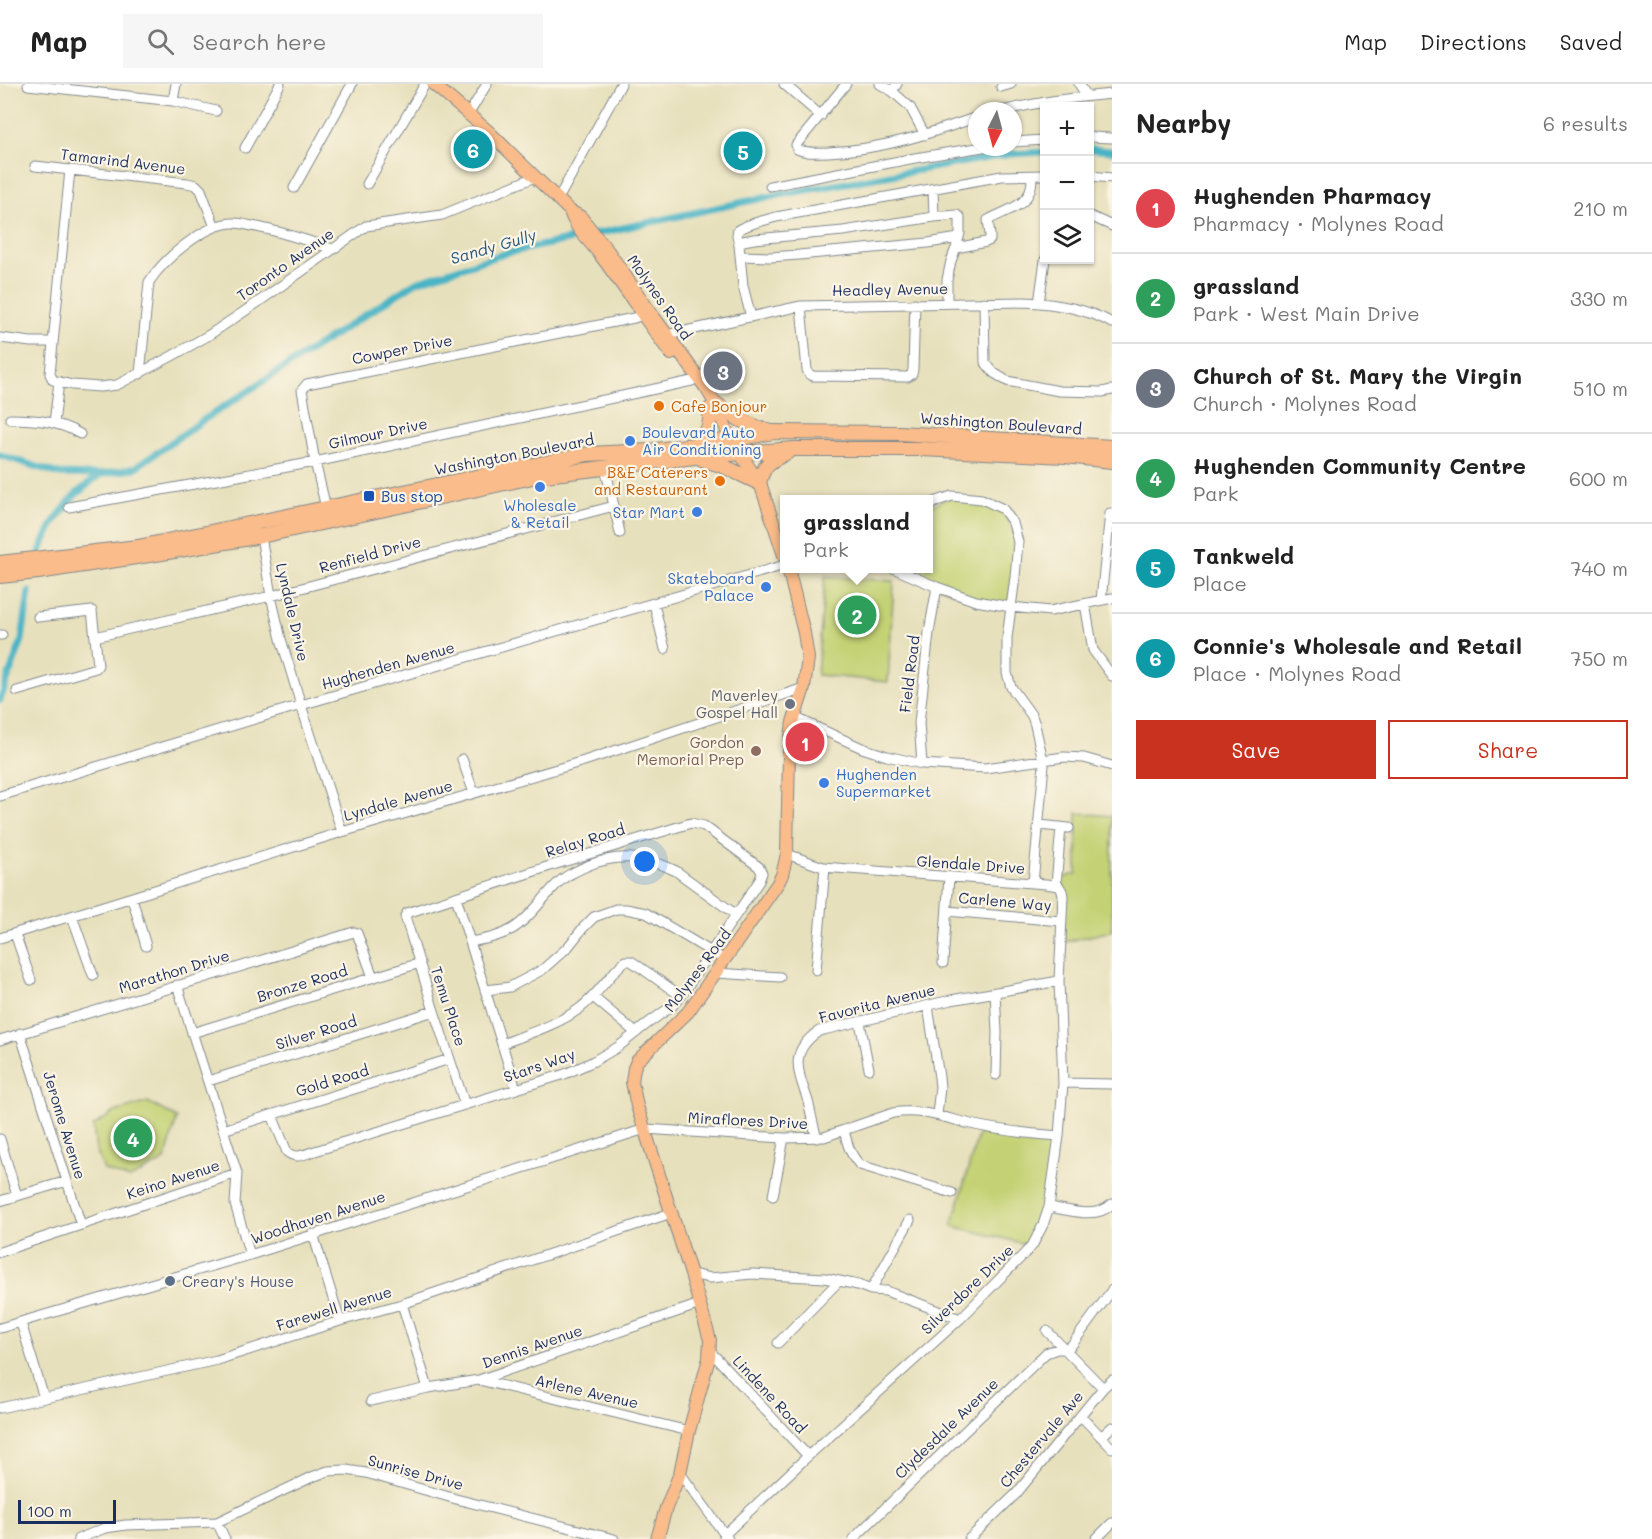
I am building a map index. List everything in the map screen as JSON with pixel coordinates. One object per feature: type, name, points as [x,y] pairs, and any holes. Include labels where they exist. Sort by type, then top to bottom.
[{"type":"highway","points":[[774,432],[744,423],[712,406],[708,431],[695,451],[759,483],[767,464],[794,449]]},
{"type":"highway","name":"Washington Boulevard","points":[[0,563],[138,547],[328,515],[537,476],[695,451],[732,440],[774,432],[900,433],[1112,447]]},
{"type":"highway","name":"Washington Boulevard","points":[[0,576],[151,555],[261,536],[328,515],[588,454],[649,451],[740,453],[794,449],[921,449],[1065,456],[1112,461]]},
{"type":"main road","name":"Molynes Road","points":[[434,84],[488,131],[575,216],[648,309],[667,335],[759,483],[780,544]]},
{"type":"main road","name":"Molynes Road","points":[[605,253],[642,315],[712,406]]},
{"type":"main road","name":"Molynes Road","points":[[657,1539],[680,1473],[689,1431],[702,1388],[710,1341],[632,1082],[634,1068],[638,1061],[688,1012],[782,875],[788,854],[789,753],[794,717],[804,688],[808,658],[789,573]]},
{"type":"street","points":[[173,100],[176,84]]},
{"type":"street","points":[[245,148],[280,84]]},
{"type":"street","points":[[294,188],[352,84]]},
{"type":"street","points":[[367,184],[425,84]]},
{"type":"street","points":[[468,115],[488,84]]},
{"type":"street","points":[[558,199],[621,84]]},
{"type":"street","points":[[784,84],[821,116]]},
{"type":"street","points":[[880,84],[894,88],[910,107],[925,135]]},
{"type":"street","points":[[1001,87],[1011,84]]},
{"type":"street","points":[[1079,84],[1087,96]]},
{"type":"street","points":[[28,85],[113,89],[216,111]]},
{"type":"street","points":[[841,85],[821,116],[800,138],[796,145],[797,149],[805,153],[840,152],[925,135],[968,120]]},
{"type":"street","points":[[1022,106],[1112,94]]},
{"type":"street","points":[[1094,136],[1112,138]]},
{"type":"street","points":[[1022,141],[1040,140]]},
{"type":"street","points":[[770,186],[968,149]]},
{"type":"street","name":"Tamarind Avenue","points":[[35,166],[196,185],[201,190],[215,227]]},
{"type":"street","points":[[54,423],[59,382],[53,380],[50,374],[52,342],[70,170]]},
{"type":"street","points":[[751,317],[743,286],[738,230],[776,217],[861,201],[1002,176],[1040,176]]},
{"type":"street","points":[[740,256],[799,255],[928,243],[978,244],[990,240],[988,220],[1024,202],[1032,190],[1032,176]]},
{"type":"street","points":[[1094,176],[1112,178]]},
{"type":"street","name":"Toronto Avenue","points":[[59,382],[100,387],[117,385],[209,335],[366,226],[442,215],[535,177]]},
{"type":"street","points":[[933,189],[934,217]]},
{"type":"street","points":[[739,245],[743,241],[754,239],[843,231],[934,217],[958,216],[960,223],[957,243],[947,280],[947,303]]},
{"type":"street","points":[[1094,218],[1112,226]]},
{"type":"street","points":[[140,374],[149,282],[168,259],[185,244],[215,227],[234,223],[276,231],[333,249]]},
{"type":"street","points":[[1039,303],[1044,264]]},
{"type":"street","points":[[984,302],[984,362],[994,373],[1006,381],[1059,391],[1102,392],[1112,390]]},
{"type":"street","points":[[801,306],[809,374],[813,376],[908,377],[912,374],[913,369],[915,303]]},
{"type":"street","name":"Headley Avenue","points":[[667,335],[801,306],[1039,303],[1085,310],[1112,323]]},
{"type":"street","name":"Cowper Drive","points":[[328,515],[315,462],[302,390],[307,384],[642,315]]},
{"type":"street","points":[[0,338],[52,342]]},
{"type":"street","name":"Gilmour Drive","points":[[69,507],[315,462],[692,381]]},
{"type":"street","points":[[10,419],[31,419],[54,423],[80,434]]},
{"type":"street","points":[[605,467],[620,533]]},
{"type":"street","points":[[933,504],[952,496],[982,499],[1004,509],[1012,523],[1018,542],[1007,638],[1008,679],[1011,687],[1032,716],[1044,763],[1033,883]]},
{"type":"street","name":"Renfield Drive","points":[[95,637],[271,596],[614,506]]},
{"type":"street","points":[[1101,600],[1110,513]]},
{"type":"street","name":"Lyndale Drive","points":[[261,536],[281,639],[342,832]]},
{"type":"street","name":"Hughenden Avenue","points":[[0,796],[301,705],[780,566]]},
{"type":"street","points":[[904,573],[976,601],[1011,607],[1050,611],[1112,598]]},
{"type":"street","name":"Field Road","points":[[922,764],[919,723],[929,632],[937,587]]},
{"type":"street","points":[[654,604],[665,648]]},
{"type":"street","points":[[1085,604],[1093,650],[1112,676]]},
{"type":"street","points":[[17,691],[96,668],[98,665],[92,611],[38,617]]},
{"type":"street","name":"Lyndale Avenue","points":[[0,938],[584,760],[804,688]]},
{"type":"street","points":[[794,717],[862,748],[922,764],[985,768],[1044,763],[1064,757],[1084,758],[1112,766]]},
{"type":"street","points":[[462,759],[474,794]]},
{"type":"street","name":"Relay Road","points":[[405,916],[407,913],[553,865],[694,823],[704,826],[759,867],[762,873]]},
{"type":"street","points":[[1039,825],[1065,827],[1056,885],[1062,891],[1059,981]]},
{"type":"street","points":[[621,844],[627,857]]},
{"type":"street","name":"Glendale Drive","points":[[788,854],[825,867],[1056,885]]},
{"type":"street","points":[[470,942],[491,938],[516,927],[561,879],[594,863],[613,858],[627,857],[657,863],[676,871],[735,914]]},
{"type":"street","points":[[553,865],[561,879]]},
{"type":"street","points":[[816,970],[825,867]]},
{"type":"street","name":"Stars Way","points":[[272,1115],[287,1152],[295,1156],[465,1105],[581,1067],[618,1047],[672,1006],[759,881],[762,873]]},
{"type":"street","points":[[943,963],[949,877]]},
{"type":"street","points":[[456,897],[516,1089]]},
{"type":"street","points":[[132,898],[147,946]]},
{"type":"street","points":[[486,990],[510,987],[543,970],[568,947],[594,917],[616,909],[646,913],[725,960]]},
{"type":"street","name":"Carlene Way","points":[[947,911],[1061,921]]},
{"type":"street","points":[[72,916],[93,975]]},
{"type":"street","name":"Temu Place","points":[[405,916],[465,1105]]},
{"type":"street","name":"Marathon Drive","points":[[0,1040],[356,932],[373,977]]},
{"type":"street","points":[[15,934],[31,980]]},
{"type":"street","points":[[502,1044],[579,1009],[593,997],[621,964],[628,961],[681,996]]},
{"type":"street","name":"Bronze Road","points":[[192,1033],[420,963]]},
{"type":"street","points":[[716,973],[780,977]]},
{"type":"street","name":"Favorita Avenue","points":[[816,1138],[797,1064],[802,1046],[819,1031],[994,992],[1059,981]]},
{"type":"street","name":"Silverdore Drive","points":[[726,1537],[807,1456],[960,1319],[1032,1246],[1049,1207],[1059,1136],[1063,1083],[1059,981]]},
{"type":"street","name":"Keino Avenue","points":[[0,1252],[237,1173],[177,985]]},
{"type":"street","points":[[994,992],[997,1032],[996,1075]]},
{"type":"street","points":[[593,997],[636,1033]]},
{"type":"street","points":[[928,1006],[940,1087],[937,1115]]},
{"type":"street","name":"Silver Road","points":[[208,1082],[434,1011]]},
{"type":"street","points":[[860,1022],[869,1069]]},
{"type":"street","name":"Jerome Avenue","points":[[20,1033],[81,1225]]},
{"type":"street","name":"Gold Road","points":[[223,1130],[450,1059]]},
{"type":"street","points":[[1063,1083],[1112,1084]]},
{"type":"street","name":"Miraflores Drive","points":[[645,1129],[816,1138],[904,1111],[937,1115],[1001,1130],[1059,1136]]},
{"type":"street","name":"Woodhaven Avenue","points":[[0,1328],[250,1255],[645,1129]]},
{"type":"street","points":[[844,1130],[847,1145],[860,1165],[952,1193]]},
{"type":"street","points":[[773,1196],[784,1138]]},
{"type":"street","points":[[0,1139],[17,1196]]},
{"type":"street","points":[[237,1173],[235,1204],[250,1255]]},
{"type":"street","points":[[0,1201],[67,1181]]},
{"type":"street","points":[[1049,1207],[1092,1213],[1106,1210],[1112,1204]]},
{"type":"street","name":"Farewell Avenue","points":[[0,1408],[217,1360],[402,1304],[671,1213]]},
{"type":"street","points":[[871,1290],[910,1220]]},
{"type":"street","points":[[313,1234],[340,1321]]},
{"type":"street","points":[[691,1274],[710,1278],[752,1274],[825,1278],[871,1290],[886,1291],[960,1319]]},
{"type":"street","points":[[778,1343],[839,1281]]},
{"type":"street","points":[[1065,1349],[1071,1346],[1112,1290]]},
{"type":"street","points":[[402,1304],[428,1388]]},
{"type":"street","name":"Dennis Avenue","points":[[371,1401],[478,1380],[700,1304]]},
{"type":"street","points":[[21,1323],[44,1398]]},
{"type":"street","name":"Chestervale Ave","points":[[969,1539],[1016,1494],[1103,1388],[1047,1331]]},
{"type":"street","name":"Clydesdale Avenue","points":[[853,1539],[1046,1353],[1065,1349]]},
{"type":"street","name":"Lindene Road","points":[[710,1351],[807,1456]]},
{"type":"street","name":"Arlene Avenue","points":[[478,1380],[689,1431]]},
{"type":"street","points":[[1103,1388],[1112,1380]]},
{"type":"street","points":[[1081,1416],[1112,1448]]},
{"type":"street","points":[[1101,1437],[1112,1427]]},
{"type":"street","name":"Sunrise Drive","points":[[217,1522],[312,1477],[328,1471],[346,1470],[366,1473],[456,1499],[614,1539]]},
{"type":"street","points":[[680,1473],[726,1537]]},
{"type":"street","points":[[78,1539],[105,1528],[126,1525],[217,1522],[225,1539]]},
{"type":"street","points":[[1096,1539],[1112,1523]]},
{"type":"green space","points":[[952,496],[1003,509],[1018,542],[1009,606],[976,601],[903,573],[933,573],[933,505]]},
{"type":"green space","points":[[825,576],[894,581],[888,682],[817,675]]},
{"type":"green space","points":[[1077,813],[1112,816],[1112,931],[1064,942],[1060,878],[1077,874]]},
{"type":"green space","points":[[148,1102],[177,1118],[165,1160],[130,1179],[104,1170],[96,1150],[93,1126],[115,1112]]},
{"type":"green space","points":[[978,1134],[1054,1142],[1047,1206],[1030,1245],[952,1226]]},
{"type":"waterway","name":"Sandy Gully","points":[[1094,149],[1112,151]]},
{"type":"waterway","name":"Sandy Gully","points":[[0,455],[59,474],[99,475],[135,468],[202,421],[416,282],[507,253],[767,197],[1010,154],[1040,152]]},
{"type":"waterway","points":[[40,551],[53,523],[74,496],[99,475]]},
{"type":"waterway","points":[[0,700],[22,640],[29,592]]},
{"type":"place","name":"Connie's Wholesale and Retail","points":[[473,149]]},
{"type":"place","name":"Tankweld","points":[[743,151]]},
{"type":"place","name":"Church of St. Mary the Virgin","points":[[723,371]]},
{"type":"place","name":"Cafe Bonjour","points":[[659,406]]},
{"type":"place","name":"Boulevard Auto Air Conditioning","points":[[630,441]]},
{"type":"place","name":"B&E Caterers and Restaurant","points":[[720,481]]},
{"type":"place","name":"Wholesale & Retail","points":[[540,487]]},
{"type":"place","name":"Bus stop","points":[[369,496]]},
{"type":"place","name":"Star Mart","points":[[697,512]]},
{"type":"place","name":"Skateboard Palace","points":[[766,587]]},
{"type":"place","name":"grassland","points":[[857,615]]},
{"type":"place","name":"Maverley Gospel Hall","points":[[790,704]]},
{"type":"place","name":"Hughenden Pharmacy","points":[[805,742]]},
{"type":"place","name":"Gordon Memorial Prep","points":[[756,751]]},
{"type":"place","name":"Hughenden Supermarket","points":[[824,783]]},
{"type":"place","name":"Hughenden Community Centre","points":[[133,1138]]},
{"type":"place","name":"Creary's House","points":[[170,1281]]}]
